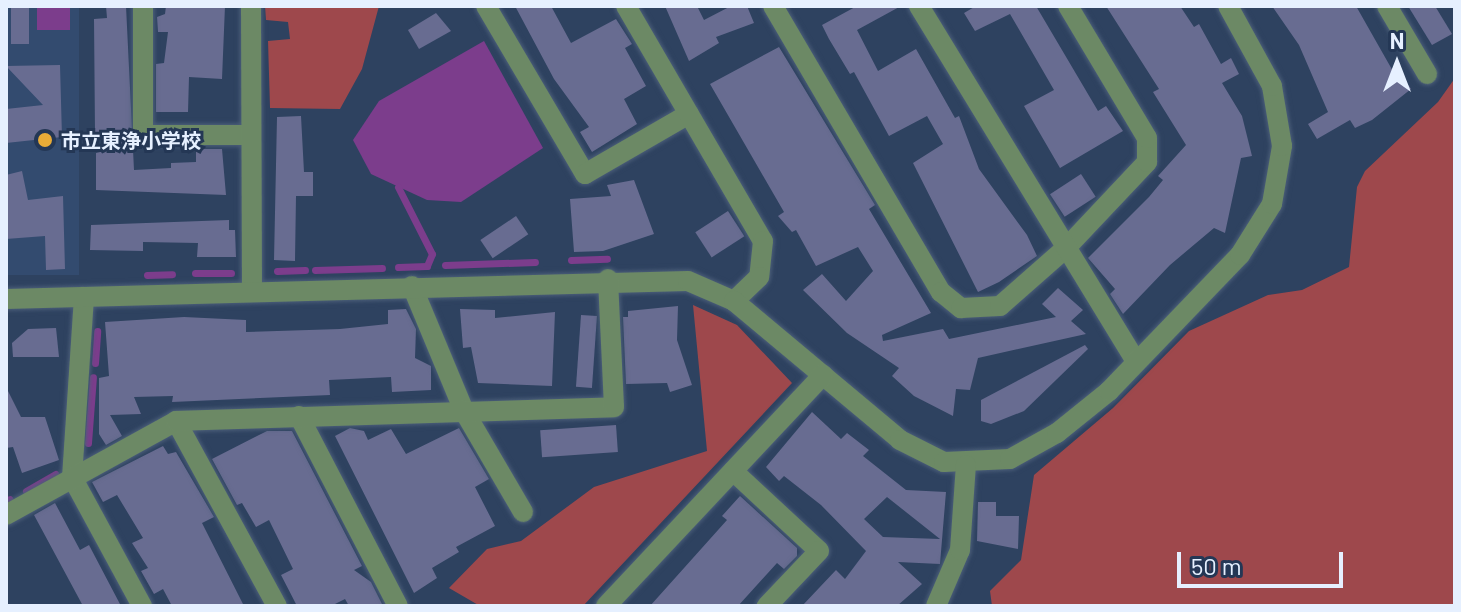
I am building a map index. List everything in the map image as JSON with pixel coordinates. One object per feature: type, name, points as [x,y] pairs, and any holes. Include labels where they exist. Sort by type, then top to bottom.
[{"type":"street","points":[[143,6],[143,135],[251,135]]},
{"type":"street","points":[[251,6],[252,292]]},
{"type":"street","points":[[486,6],[585,174],[689,114]]},
{"type":"street","points":[[626,6],[763,241],[759,277],[734,301]]},
{"type":"street","points":[[773,6],[941,292],[961,308],[1000,306],[1067,247],[1147,162],[1147,138],[1068,6]]},
{"type":"street","points":[[919,6],[1136,361]]},
{"type":"street","points":[[6,299],[608,279],[688,281],[734,301],[900,440],[944,462],[966,465],[1010,459],[1057,433],[1109,391],[1240,255],[1272,204],[1282,146],[1272,86],[1228,6]]},
{"type":"street","points":[[1387,6],[1427,74]]},
{"type":"street","points":[[6,515],[176,421],[614,407],[608,279]]},
{"type":"street","points":[[412,286],[464,411],[523,512]]},
{"type":"street","points":[[84,297],[72,477],[142,606]]},
{"type":"street","points":[[606,606],[823,375]]},
{"type":"street","points":[[299,416],[398,606]]},
{"type":"street","points":[[176,421],[277,606]]},
{"type":"street","points":[[936,606],[960,550],[966,465]]},
{"type":"street","points":[[733,471],[819,551],[767,606]]},
{"type":"shaded area","name":"市立東浄小学校","points":[[6,6],[79,6],[79,275],[6,275]]},
{"type":"shaded area","points":[[37,6],[70,6],[70,30],[37,30]]},
{"type":"shaded area","points":[[265,6],[379,6],[362,69],[340,109],[270,108],[268,41],[290,39],[288,22],[266,20]]},
{"type":"shaded area","points":[[484,41],[543,148],[461,202],[427,200],[371,174],[353,140],[379,101]]},
{"type":"shaded area","points":[[1455,78],[1455,606],[992,606],[990,591],[1021,560],[1034,475],[1113,408],[1189,331],[1268,295],[1302,290],[1349,267],[1357,187],[1365,171],[1438,102]]},
{"type":"shaded area","points":[[693,305],[737,325],[792,383],[583,606],[480,606],[449,588],[487,549],[521,541],[594,487],[707,451]]},
{"type":"building","points":[[11,6],[29,6],[29,44],[11,44]]},
{"type":"building","points":[[106,6],[126,6],[134,170],[171,168],[171,163],[196,162],[196,149],[222,149],[226,195],[96,190],[96,153],[109,150],[106,133],[95,134],[94,19],[107,18]]},
{"type":"building","points":[[166,6],[225,6],[222,79],[189,77],[188,112],[156,112],[156,64],[164,63],[168,32],[158,32],[157,17],[165,14]]},
{"type":"building","points":[[515,6],[551,6],[571,43],[616,19],[632,44],[625,48],[646,86],[624,99],[637,124],[592,152],[580,132],[589,127],[554,79]]},
{"type":"building","points":[[665,6],[697,6],[704,20],[731,6],[747,6],[754,23],[716,37],[719,43],[689,61]]},
{"type":"building","points":[[857,6],[901,6],[857,30],[878,71],[916,49],[955,118],[959,116],[979,169],[1027,235],[1037,256],[999,282],[978,292],[913,163],[943,144],[927,116],[889,136],[854,72],[850,74],[822,25]]},
{"type":"building","points":[[976,6],[1036,6],[1098,111],[1106,106],[1123,131],[1060,168],[1024,106],[1054,90],[1010,14],[975,31],[964,13]]},
{"type":"building","points":[[1106,6],[1180,6],[1194,27],[1199,24],[1221,64],[1231,58],[1239,74],[1222,83],[1242,116],[1252,156],[1241,158],[1225,233],[1214,228],[1170,265],[1123,314],[1110,294],[1115,289],[1088,258],[1149,197],[1163,180],[1158,176],[1186,145],[1153,92],[1159,89]]},
{"type":"building","points":[[1272,6],[1356,6],[1394,73],[1399,71],[1411,89],[1372,120],[1355,128],[1350,120],[1317,139],[1308,124],[1328,112],[1299,45]]},
{"type":"building","points":[[1408,6],[1435,6],[1452,34],[1432,45]]},
{"type":"building","points":[[436,13],[451,31],[419,49],[408,30]]},
{"type":"building","points":[[779,47],[875,205],[869,209],[931,313],[882,335],[883,341],[943,329],[949,339],[1056,317],[1042,304],[1058,288],[1083,310],[1071,321],[1086,334],[978,358],[970,390],[956,389],[953,416],[914,396],[892,376],[899,368],[847,333],[803,290],[822,274],[846,301],[873,271],[858,247],[816,266],[796,230],[792,232],[778,216],[784,212],[710,84]]},
{"type":"building","points":[[60,65],[62,137],[6,143],[6,109],[43,105],[6,66]]},
{"type":"building","points":[[301,116],[304,172],[313,172],[313,196],[296,196],[295,261],[274,260],[277,117]]},
{"type":"building","points":[[22,171],[28,200],[63,196],[65,269],[46,270],[45,236],[6,239],[6,175]]},
{"type":"building","points":[[1081,174],[1096,197],[1065,217],[1050,194]]},
{"type":"building","points":[[634,180],[654,234],[603,251],[574,252],[570,199],[611,196],[607,185]]},
{"type":"building","points":[[728,211],[744,236],[712,257],[695,232]]},
{"type":"building","points":[[516,216],[528,234],[493,258],[480,240]]},
{"type":"building","points":[[229,220],[229,230],[235,230],[236,257],[197,257],[198,243],[143,242],[143,251],[90,250],[91,225]]},
{"type":"building","points":[[678,306],[677,340],[692,385],[670,392],[667,383],[626,384],[623,317],[628,317],[628,311]]},
{"type":"building","points":[[406,309],[416,329],[415,358],[431,366],[431,390],[392,392],[391,377],[329,380],[330,395],[172,402],[173,396],[134,397],[141,414],[110,415],[122,436],[106,445],[99,434],[99,378],[109,376],[105,322],[184,317],[246,320],[246,332],[340,329],[388,324],[388,310]]},
{"type":"building","points":[[460,309],[495,310],[495,318],[555,312],[552,386],[478,383],[471,347],[463,348]]},
{"type":"building","points":[[581,315],[597,316],[592,388],[576,387]]},
{"type":"building","points":[[56,328],[59,357],[13,357],[12,343],[28,329]]},
{"type":"building","points":[[1085,345],[1088,349],[1024,411],[991,424],[981,421],[981,400]]},
{"type":"building","points":[[6,387],[21,417],[45,417],[59,460],[22,473],[13,447],[6,448]]},
{"type":"building","points":[[812,412],[841,439],[847,433],[869,450],[863,456],[906,490],[946,492],[940,564],[898,562],[922,584],[897,606],[802,606],[836,570],[845,579],[866,551],[821,505],[784,476],[779,481],[766,467]],"holes":[[[887,497],[940,539],[883,537],[864,519]]]},
{"type":"building","points":[[616,425],[618,452],[542,457],[540,430]]},
{"type":"building","points":[[350,428],[364,431],[368,440],[391,429],[406,454],[459,428],[489,479],[475,487],[495,526],[456,547],[459,552],[432,568],[437,578],[414,593],[335,436]]},
{"type":"building","points":[[267,431],[292,431],[362,566],[354,570],[371,582],[383,606],[349,606],[345,599],[331,606],[297,606],[281,575],[293,569],[269,520],[256,527],[242,503],[237,505],[212,459]]},
{"type":"building","points":[[163,446],[168,454],[176,452],[214,517],[202,523],[244,606],[172,606],[163,589],[154,594],[141,571],[148,568],[132,543],[143,538],[117,495],[103,502],[92,482]]},
{"type":"building","points":[[740,496],[797,548],[797,556],[784,569],[777,563],[738,606],[650,606],[727,520],[722,516]]},
{"type":"building","points":[[978,502],[996,502],[996,516],[1019,516],[1018,549],[977,541]]},
{"type":"building","points":[[55,503],[80,550],[89,545],[121,606],[83,606],[34,515]]},
{"type":"waterway","points":[[398,187],[432,254],[427,266],[398,267]]},
{"type":"waterway","points":[[571,260],[607,259]]},
{"type":"waterway","points":[[445,265],[535,262]]},
{"type":"waterway","points":[[315,270],[382,268]]},
{"type":"waterway","points":[[277,271],[305,270]]},
{"type":"waterway","points":[[195,273],[231,273]]},
{"type":"waterway","points":[[147,275],[172,274]]},
{"type":"waterway","points":[[95,363],[97,331]]},
{"type":"waterway","points":[[88,443],[93,377]]},
{"type":"waterway","points":[[26,491],[55,474]]},
{"type":"waterway","points":[[6,501],[10,499]]},
{"type":"place","name":"市立東浄小学校","points":[[45,140]]}]
